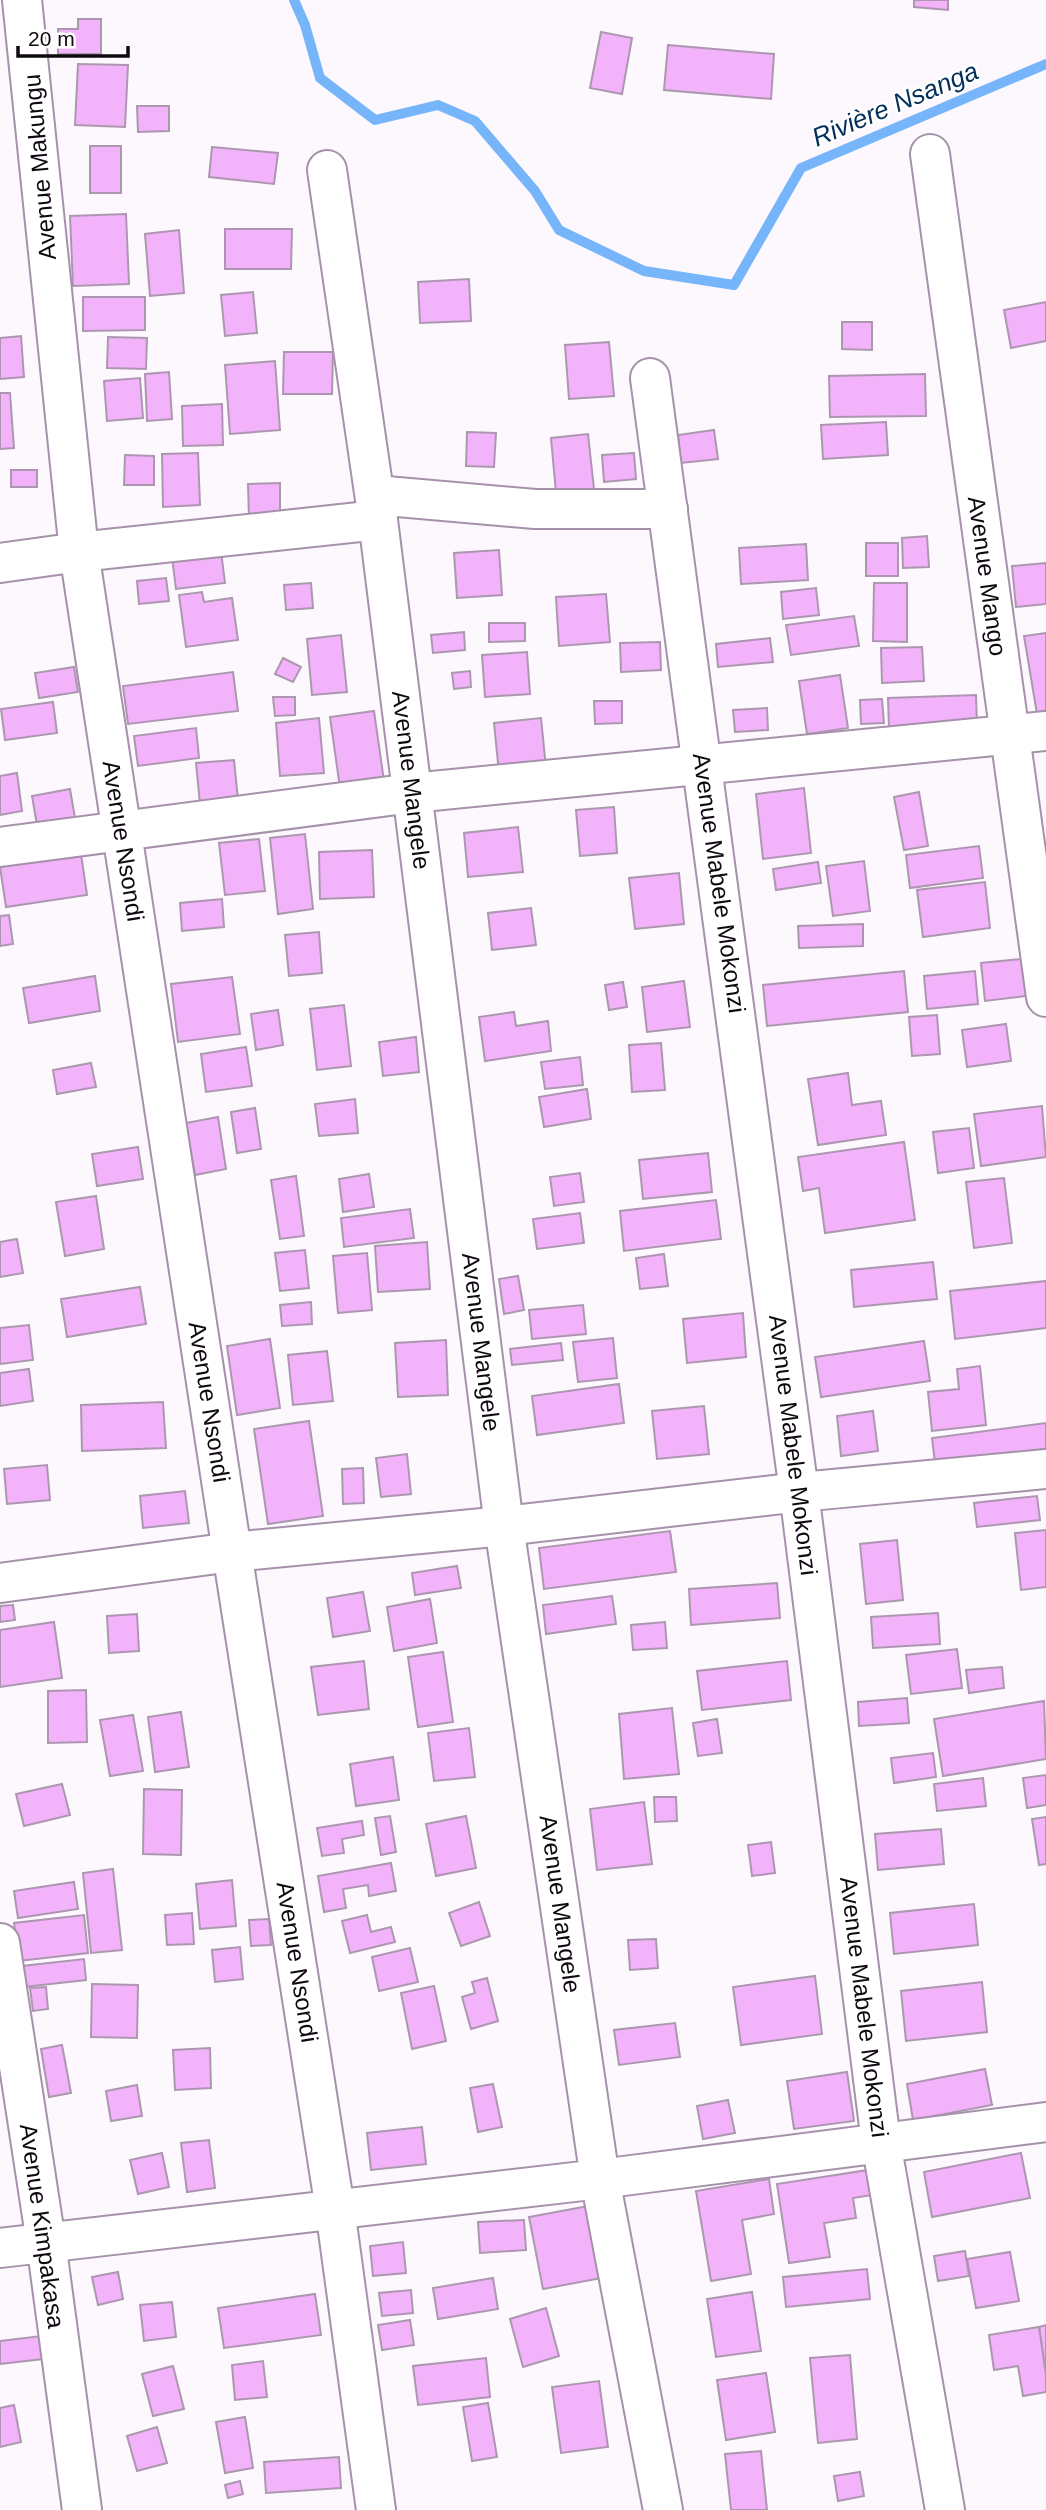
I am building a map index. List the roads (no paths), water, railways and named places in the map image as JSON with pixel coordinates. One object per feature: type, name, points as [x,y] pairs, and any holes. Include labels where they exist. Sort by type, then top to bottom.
[{"type":"street","name":"Avenue Makungu","points":[[22,0],[33,85],[51,293]]},
{"type":"street","name":"Avenue Mango","points":[[930,154],[1027,732],[1046,997]]},
{"type":"street","name":"Avenue Mangele","points":[[327,170],[377,508],[504,1525],[600,2179],[663,2510]]},
{"type":"street","name":"Avenue Nsondi","points":[[51,293],[79,552],[335,2209],[376,2510]]},
{"type":"street","name":"Avenue Mabele Mokonzi","points":[[650,378],[799,1492],[881,2142],[946,2510]]},
{"type":"street","points":[[0,563],[377,508],[668,509]]},
{"type":"street","points":[[0,847],[412,793],[1027,732]]},
{"type":"street","points":[[0,1583],[232,1552],[799,1492],[1046,1469]]},
{"type":"street","name":"Avenue Kimpakasa","points":[[0,1943],[46,2242],[82,2510]]},
{"type":"street","points":[[0,2248],[600,2179],[1046,2122]]},
{"type":"waterway","name":"Rivière Nsanga","points":[[294,0],[305,25],[320,78],[375,120],[438,105],[475,121],[535,191],[559,230],[644,271],[734,285],[801,168],[1046,64]]}]
